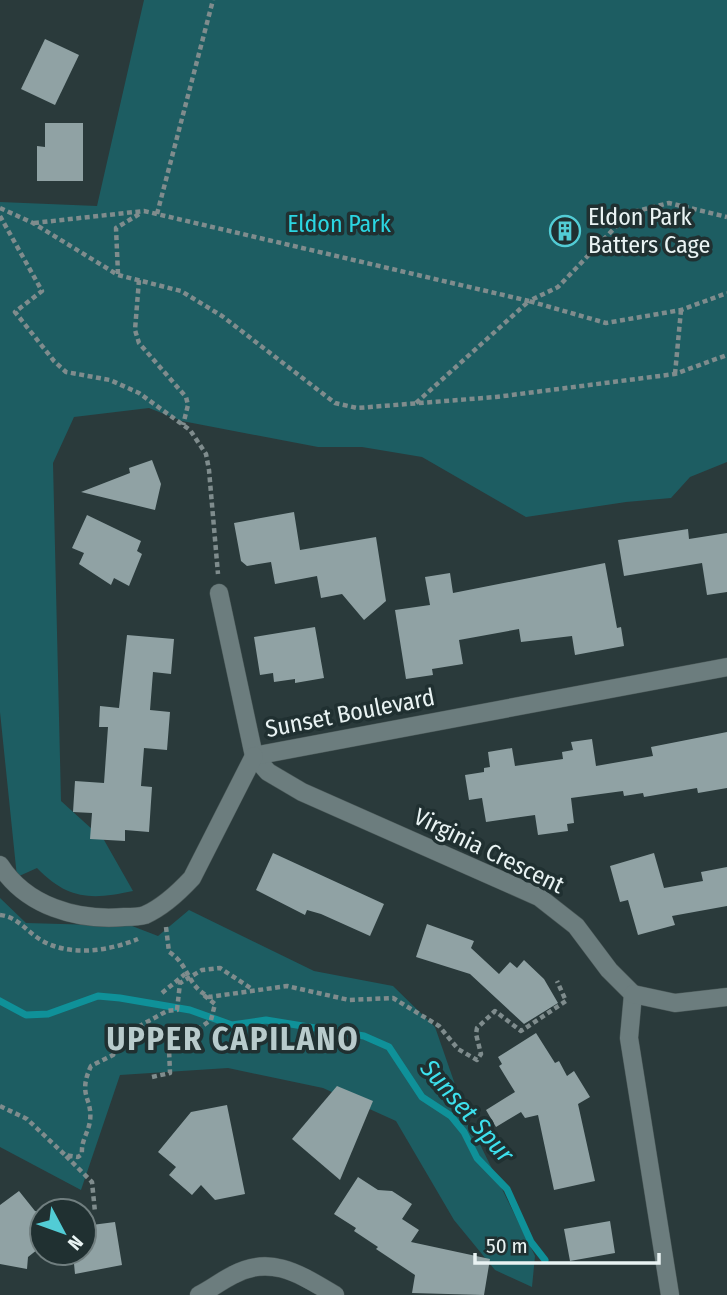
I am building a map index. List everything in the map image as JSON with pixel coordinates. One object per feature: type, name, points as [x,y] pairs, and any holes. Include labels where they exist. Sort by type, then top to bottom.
[{"type":"street","points":[[219,593],[254,756]]},
{"type":"street","name":"Sunset Boulevard","points":[[0,865],[15,884],[69,915],[111,918],[144,916],[178,893],[192,878],[254,756],[727,667]]},
{"type":"street","name":"Virginia Crescent","points":[[254,756],[268,772],[303,792],[539,897],[576,926],[609,970],[633,994]]},
{"type":"street","points":[[670,1295],[629,1038],[633,994],[675,1003],[727,997]]},
{"type":"street","points":[[199,1295],[234,1274],[269,1264],[293,1271],[335,1295]]},
{"type":"path","points":[[157,214],[213,0]]},
{"type":"path","points":[[416,404],[529,301],[558,287],[629,213],[669,203],[727,217]]},
{"type":"path","points":[[0,208],[33,223],[118,275],[181,291],[222,316],[335,402],[356,408],[416,404],[675,374],[727,355]]},
{"type":"path","points":[[118,275],[116,228],[144,211]]},
{"type":"path","points":[[33,223],[144,211],[529,301],[606,323],[681,310],[727,293]]},
{"type":"path","points":[[0,216],[43,291],[15,312],[54,361],[66,372],[110,380],[139,393],[183,425],[206,454],[219,593]]},
{"type":"path","points":[[139,280],[137,337],[166,377],[186,397],[188,405],[183,425]]},
{"type":"path","points":[[675,374],[681,310]]},
{"type":"path","points":[[0,915],[11,916]]},
{"type":"path","points":[[152,1077],[170,1073],[169,1049],[211,1020],[215,1004],[205,999],[193,986],[181,958],[169,952],[166,927]]},
{"type":"path","points":[[162,993],[187,976],[202,970],[220,968],[234,974],[248,987],[264,990]]},
{"type":"path","points":[[65,1155],[74,1158],[82,1154],[82,1140],[90,1122],[84,1081],[91,1066],[113,1055],[121,1040],[135,1028],[167,1011],[177,1010],[179,987],[187,976]]},
{"type":"path","points":[[201,993],[220,998],[287,986],[349,1000],[393,998],[439,1026],[458,1049],[477,1060],[481,1054],[476,1034],[482,1023],[495,1011],[520,1031],[566,1001],[557,981]]},
{"type":"path","points":[[0,1106],[27,1119],[65,1155],[92,1182],[94,1197]]},
{"type":"green space","name":"Eldon Park","points":[[144,0],[727,0],[727,462],[690,477],[671,498],[526,517],[422,457],[362,447],[318,447],[182,421],[149,408],[74,417],[53,463],[61,801],[104,840],[133,891],[93,896],[70,892],[48,879],[37,868],[17,877],[0,712],[0,202],[97,206]]},
{"type":"green space","points":[[0,898],[26,923],[132,926],[158,936],[189,910],[314,971],[393,986],[435,1027],[466,1116],[535,1256],[532,1287],[495,1270],[454,1220],[396,1121],[323,1088],[228,1068],[120,1075],[81,1190],[0,1147]]},
{"type":"building","points":[[45,39],[79,55],[55,105],[21,89]]},
{"type":"building","points":[[45,123],[83,123],[83,181],[37,181],[37,146],[45,147]]},
{"type":"building","points":[[152,460],[161,484],[155,510],[81,492],[130,473],[129,468]]},
{"type":"building","points":[[294,512],[300,550],[376,537],[386,601],[364,620],[342,594],[321,598],[317,576],[275,584],[271,562],[247,566],[241,561],[234,523]]},
{"type":"building","points":[[87,515],[141,541],[137,551],[142,554],[129,586],[114,578],[111,585],[79,564],[84,553],[72,548]]},
{"type":"building","points":[[688,529],[689,539],[727,533],[727,592],[707,595],[702,563],[624,576],[618,540]]},
{"type":"building","points":[[605,563],[617,628],[621,627],[624,646],[575,655],[572,636],[521,642],[519,629],[459,640],[463,664],[432,669],[433,675],[406,679],[395,610],[430,605],[425,577],[450,573],[453,593]]},
{"type":"building","points":[[315,627],[324,678],[295,683],[295,679],[274,682],[273,673],[260,675],[254,637]]},
{"type":"building","points":[[127,635],[174,639],[171,674],[153,672],[150,710],[170,712],[167,750],[144,748],[141,786],[152,787],[149,832],[125,830],[125,841],[90,839],[92,813],[73,812],[75,781],[104,783],[108,727],[99,727],[100,706],[119,708]]},
{"type":"building","points":[[727,732],[727,788],[698,793],[697,788],[644,797],[643,793],[624,796],[623,791],[571,798],[574,823],[567,824],[568,831],[538,835],[535,815],[486,822],[482,798],[469,800],[465,775],[484,772],[484,768],[490,767],[488,752],[512,748],[515,766],[563,759],[562,752],[573,750],[571,742],[592,739],[596,766],[653,756],[651,747]]},
{"type":"building","points":[[273,853],[384,904],[370,936],[321,914],[307,910],[305,915],[256,890]]},
{"type":"building","points":[[654,853],[664,888],[703,881],[701,872],[727,867],[727,906],[672,916],[675,925],[638,935],[628,900],[620,902],[610,866]]},
{"type":"building","points":[[427,924],[474,941],[471,948],[499,974],[510,962],[517,968],[524,960],[544,979],[558,1003],[524,1024],[470,974],[416,957]]},
{"type":"building","points":[[536,1033],[555,1063],[559,1061],[567,1076],[574,1071],[590,1097],[578,1104],[595,1181],[554,1190],[538,1115],[525,1118],[521,1112],[496,1127],[486,1110],[515,1092],[499,1066],[502,1064],[498,1057]]},
{"type":"building","points":[[337,1086],[373,1101],[340,1180],[292,1139]]},
{"type":"building","points":[[227,1105],[245,1194],[215,1200],[201,1185],[192,1195],[169,1175],[176,1167],[158,1152],[191,1112]]},
{"type":"building","points":[[358,1177],[378,1190],[392,1191],[412,1204],[402,1219],[419,1230],[411,1242],[490,1259],[484,1295],[412,1293],[415,1275],[376,1249],[378,1247],[354,1231],[356,1228],[334,1214]]},
{"type":"building","points":[[19,1191],[28,1202],[27,1269],[0,1264],[0,1205]]},
{"type":"building","points":[[610,1221],[615,1253],[570,1261],[564,1229]]},
{"type":"building","points":[[115,1222],[122,1265],[75,1274],[74,1267],[98,1267],[98,1224]]},
{"type":"waterway","name":"Sunset Spur","points":[[0,1001],[26,1015],[48,1014],[98,996],[120,998],[190,1010],[232,1025],[266,1020],[364,1036],[389,1047],[422,1097],[451,1116],[464,1132],[477,1158],[507,1189],[531,1242],[545,1260]]},
{"type":"place","name":"Eldon Park Batters Cage","points":[[565,231]]},
{"type":"district","name":"UPPER CAPILANO","points":[[233,1039]]}]
